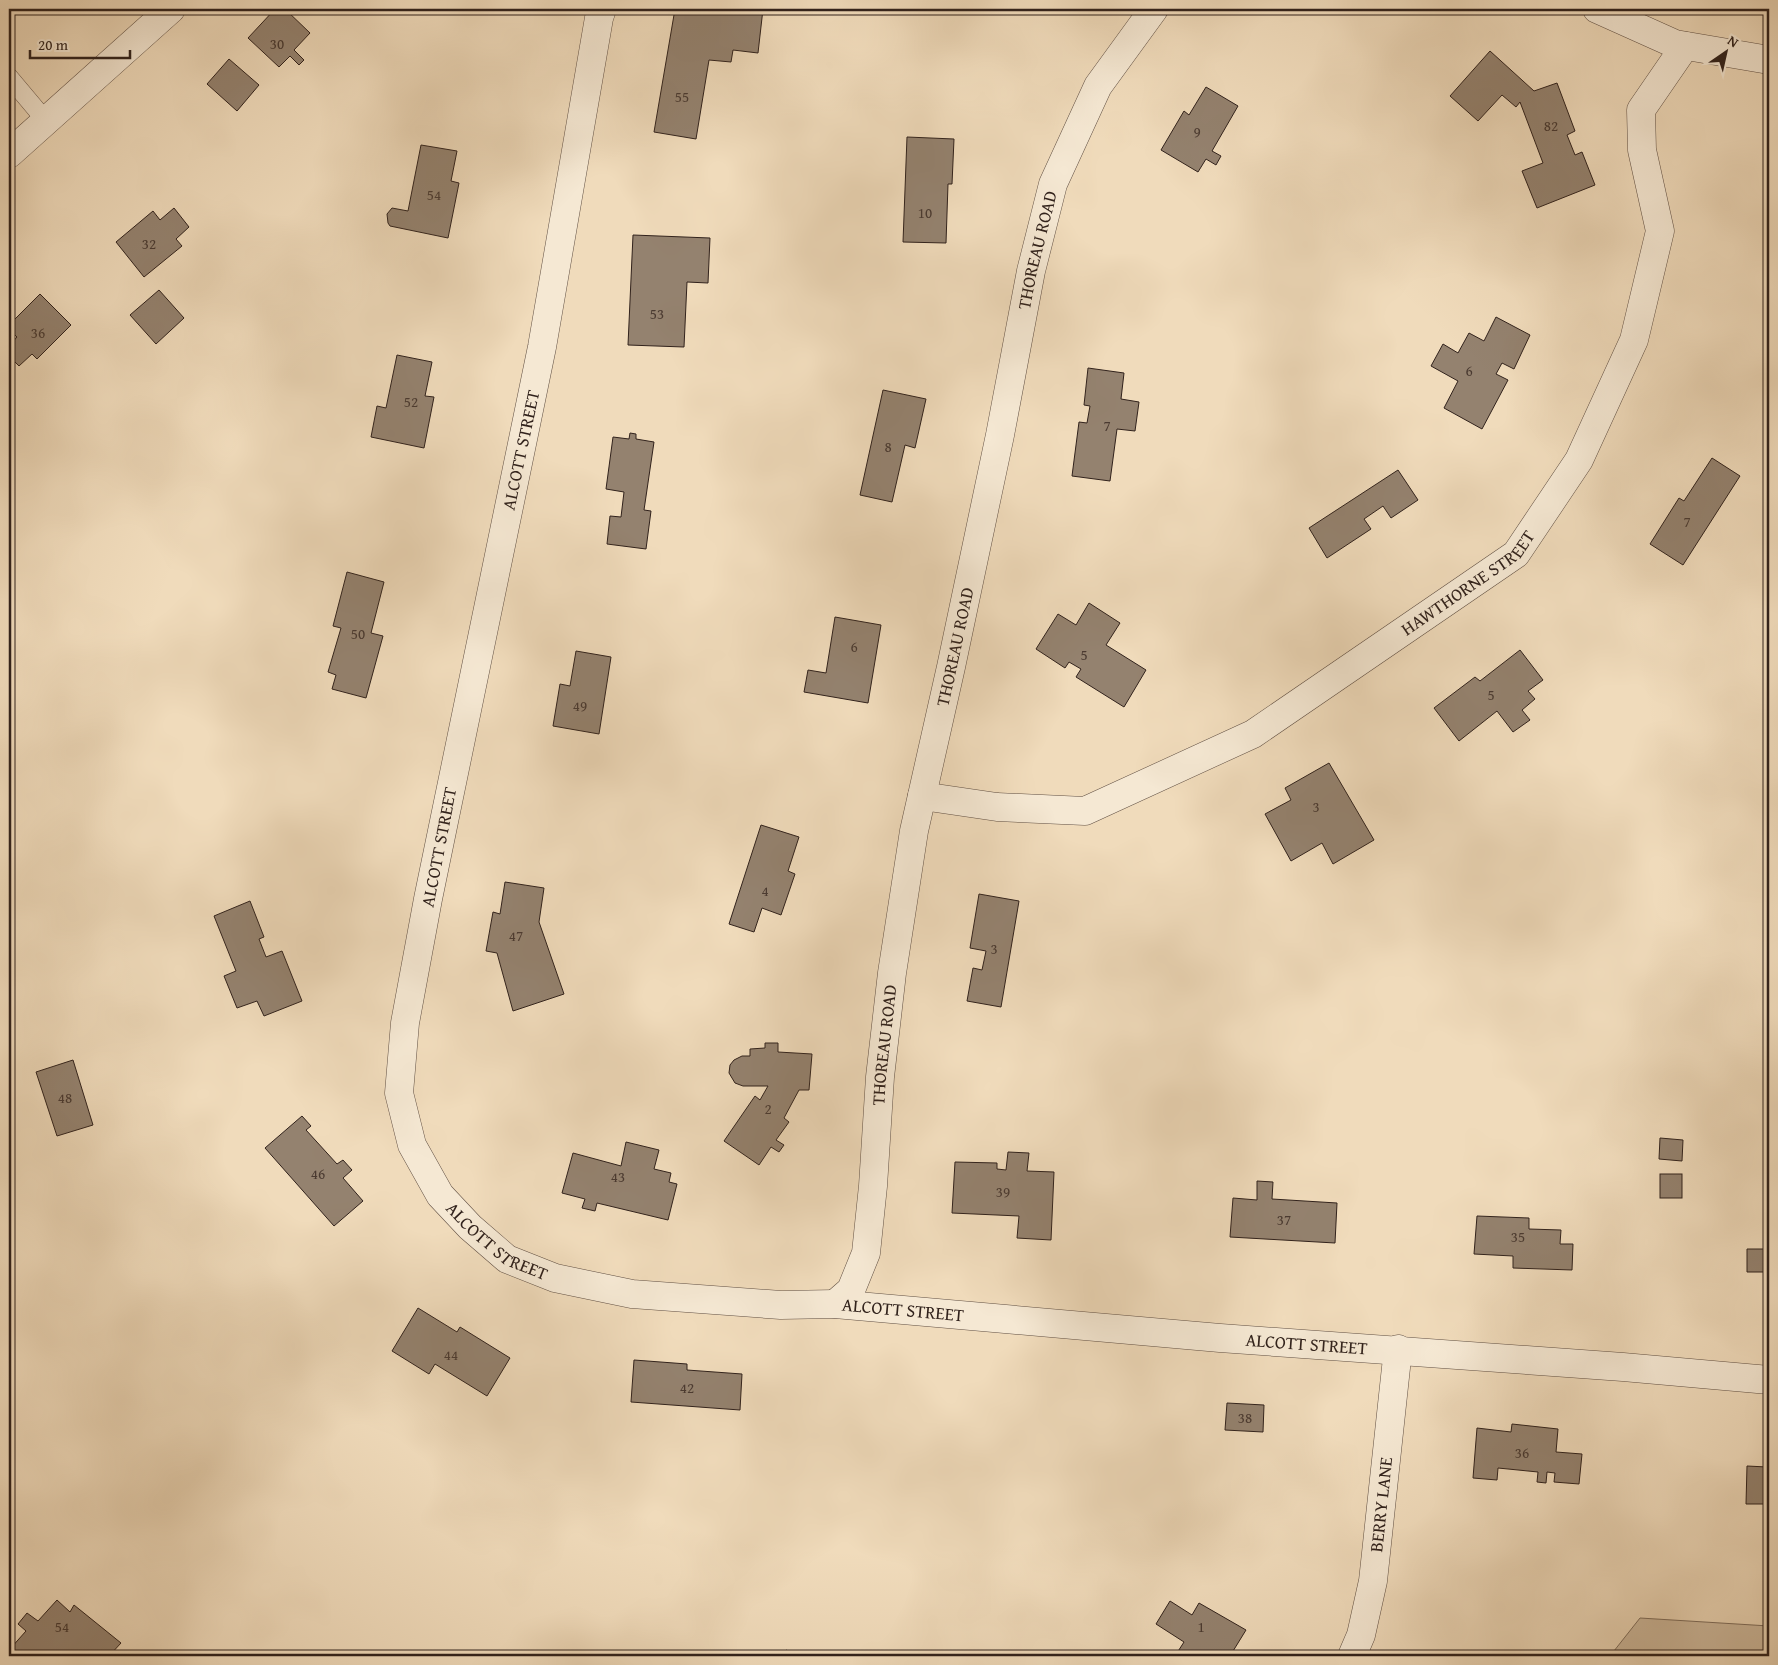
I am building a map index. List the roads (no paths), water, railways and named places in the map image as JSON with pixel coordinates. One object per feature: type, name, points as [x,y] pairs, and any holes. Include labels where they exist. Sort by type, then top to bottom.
[{"type":"street","points":[[9,154],[171,9]]},
{"type":"street","name":"ALCOTT STREET","points":[[602,9],[542,347],[405,1024],[399,1094],[412,1145],[440,1195],[470,1227],[507,1259],[555,1278],[632,1294],[781,1305],[835,1304],[1220,1338],[1398,1349],[1769,1380]]},
{"type":"street","name":"THOREAU ROAD","points":[[835,1304],[851,1290],[866,1253],[873,1186],[881,1068],[892,973],[914,831],[954,657],[1000,435],[1031,271],[1053,184],[1098,86],[1154,9]]},
{"type":"street","points":[[1597,9],[1675,44],[1769,60]]},
{"type":"street","name":"HAWTHORNE STREET","points":[[922,796],[997,807],[1085,811],[1253,734],[1516,554],[1579,460],[1634,340],[1660,232],[1642,150],[1641,110],[1685,46]]},
{"type":"street","name":"BERRY LANE","points":[[1352,1656],[1361,1635],[1373,1581],[1398,1349]]},
{"type":"lane","points":[[9,77],[46,121]]}]
